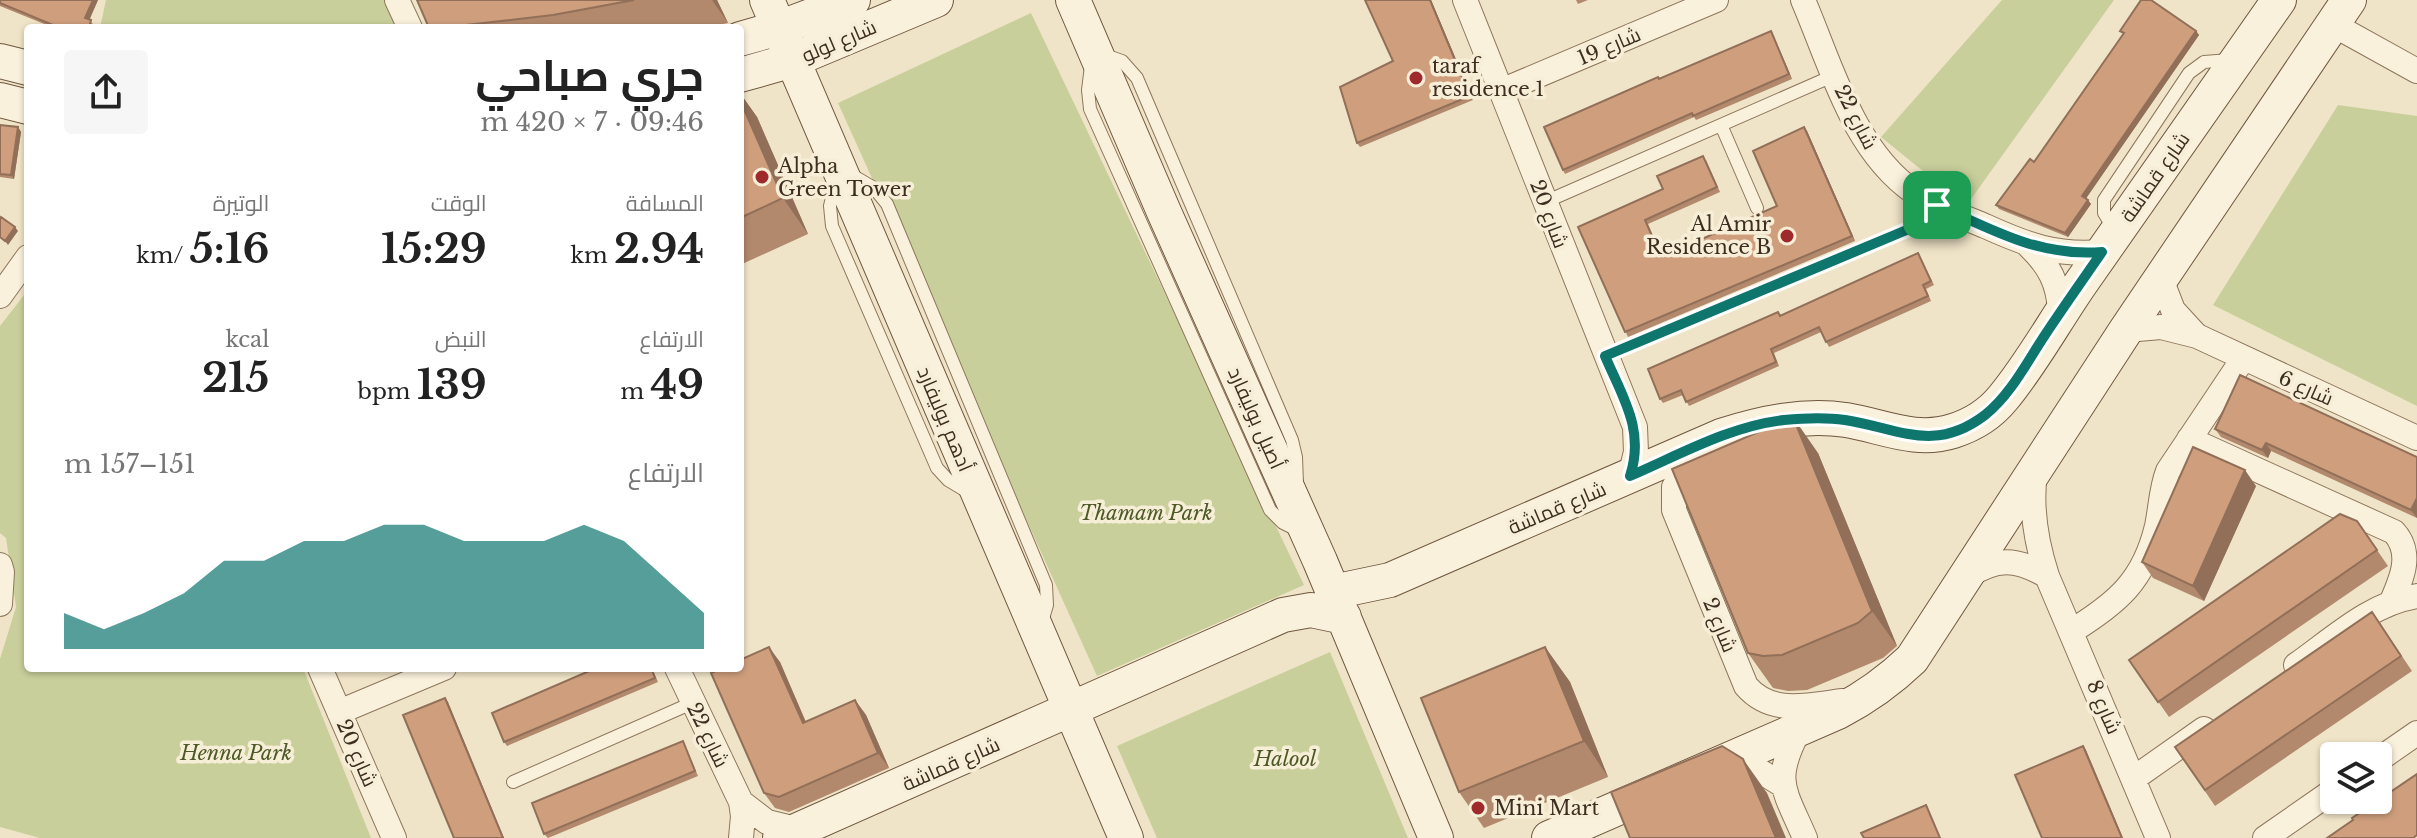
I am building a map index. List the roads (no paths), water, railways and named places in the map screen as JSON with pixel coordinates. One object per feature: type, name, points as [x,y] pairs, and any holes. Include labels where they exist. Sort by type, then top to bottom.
[{"type":"street","points":[[397,0],[408,24]]},
{"type":"street","name":"شارع لولو","points":[[744,36],[773,14],[853,0]]},
{"type":"street","name":"شارع لولو","points":[[744,74],[793,60],[936,0]]},
{"type":"street","name":"أصيل بوليفارد","points":[[1073,0],[1301,518],[1436,838]]},
{"type":"street","name":"شارع 20","points":[[1465,0],[1635,427],[1636,452],[1630,476]]},
{"type":"street","name":"شارع 19","points":[[1501,91],[1716,0]]},
{"type":"street","name":"شارع 22","points":[[1803,0],[1857,127],[1876,156],[1900,181],[1937,205],[2029,246],[2058,252],[2109,243]]},
{"type":"street","points":[[2282,0],[2295,18],[2306,25],[2319,27],[2340,8]]},
{"type":"street","name":"شارع قماشة","points":[[790,834],[1283,615],[1338,605],[1362,588],[1390,580],[1689,450],[1762,424],[1803,418],[1845,420],[1914,436],[1928,436],[1956,430],[1982,417],[2004,397],[2060,312],[2282,0]]},
{"type":"street","points":[[2340,8],[2417,71]]},
{"type":"street","points":[[1549,838],[1799,730],[1865,698],[1912,659],[2340,8]]},
{"type":"street","name":"أدهم بوليفارد","points":[[773,14],[1126,838]]},
{"type":"street","points":[[0,61],[24,67]]},
{"type":"street","points":[[0,100],[24,106]]},
{"type":"street","points":[[1164,212],[1200,225]]},
{"type":"street","name":"شارع 22","points":[[2029,246],[2053,275],[2060,299],[2060,312]]},
{"type":"street","points":[[0,296],[24,263]]},
{"type":"street","name":"شارع 6","points":[[2161,279],[2173,310],[2197,336]]},
{"type":"street","name":"شارع 6","points":[[2126,330],[2161,327],[2197,336],[2417,438]]},
{"type":"street","points":[[2072,631],[2112,606],[2136,577],[2157,528],[2163,484],[2168,471],[2243,359]]},
{"type":"street","points":[[1635,427],[1657,443],[1689,450]]},
{"type":"street","points":[[2189,439],[2394,532],[2402,544],[2405,562],[2392,601]]},
{"type":"street","name":"شارع 2","points":[[1689,450],[1676,480],[1672,502],[1746,686],[1767,703],[1785,707],[1865,698]]},
{"type":"street","name":"شارع 8","points":[[2035,471],[2033,521],[2047,576],[2158,838]]},
{"type":"street","points":[[1966,577],[1986,565],[2007,562],[2029,566],[2047,576]]},
{"type":"street","points":[[0,565],[0,604]]},
{"type":"street","points":[[2281,675],[2372,611],[2392,601],[2417,596]]},
{"type":"street","name":"شارع 20","points":[[322,672],[394,838]]},
{"type":"street","points":[[339,712],[434,672]]},
{"type":"street","name":"شارع 22","points":[[679,672],[741,802],[741,838]]},
{"type":"street","points":[[2133,779],[2217,720]]},
{"type":"street","points":[[1799,730],[1784,765],[1781,784],[1805,838]]},
{"type":"street","points":[[2392,750],[2417,733]]},
{"type":"street","points":[[1737,757],[1781,784]]},
{"type":"street","points":[[2265,838],[2320,800]]},
{"type":"street","points":[[741,802],[767,822],[790,834]]},
{"type":"lane","points":[[1094,52],[1122,61],[1133,71],[1200,225],[1292,440],[1301,518],[1283,523],[1270,510],[1213,386],[1090,109],[1088,90],[1094,52]]},
{"type":"lane","points":[[1545,202],[1835,75]]},
{"type":"lane","points":[[1721,125],[1757,208]]},
{"type":"lane","points":[[839,168],[874,188],[887,204],[1046,585],[1047,605],[1039,631]]},
{"type":"lane","points":[[1605,356],[1909,229],[1937,205]]},
{"type":"lane","points":[[513,782],[692,703]]},
{"type":"place","name":"taraf residence 1","points":[[1416,78]]},
{"type":"place","name":"Alpha Green Tower","points":[[762,177]]},
{"type":"place","name":"Al Amir Residence B","points":[[1787,236]]},
{"type":"place","name":"Mini Mart","points":[[1478,808]]},
{"type":"park label","name":"Thamam Park","points":[[1146,513]]},
{"type":"park label","name":"Henna Park","points":[[236,753]]},
{"type":"park label","name":"Halool","points":[[1285,759]]}]
